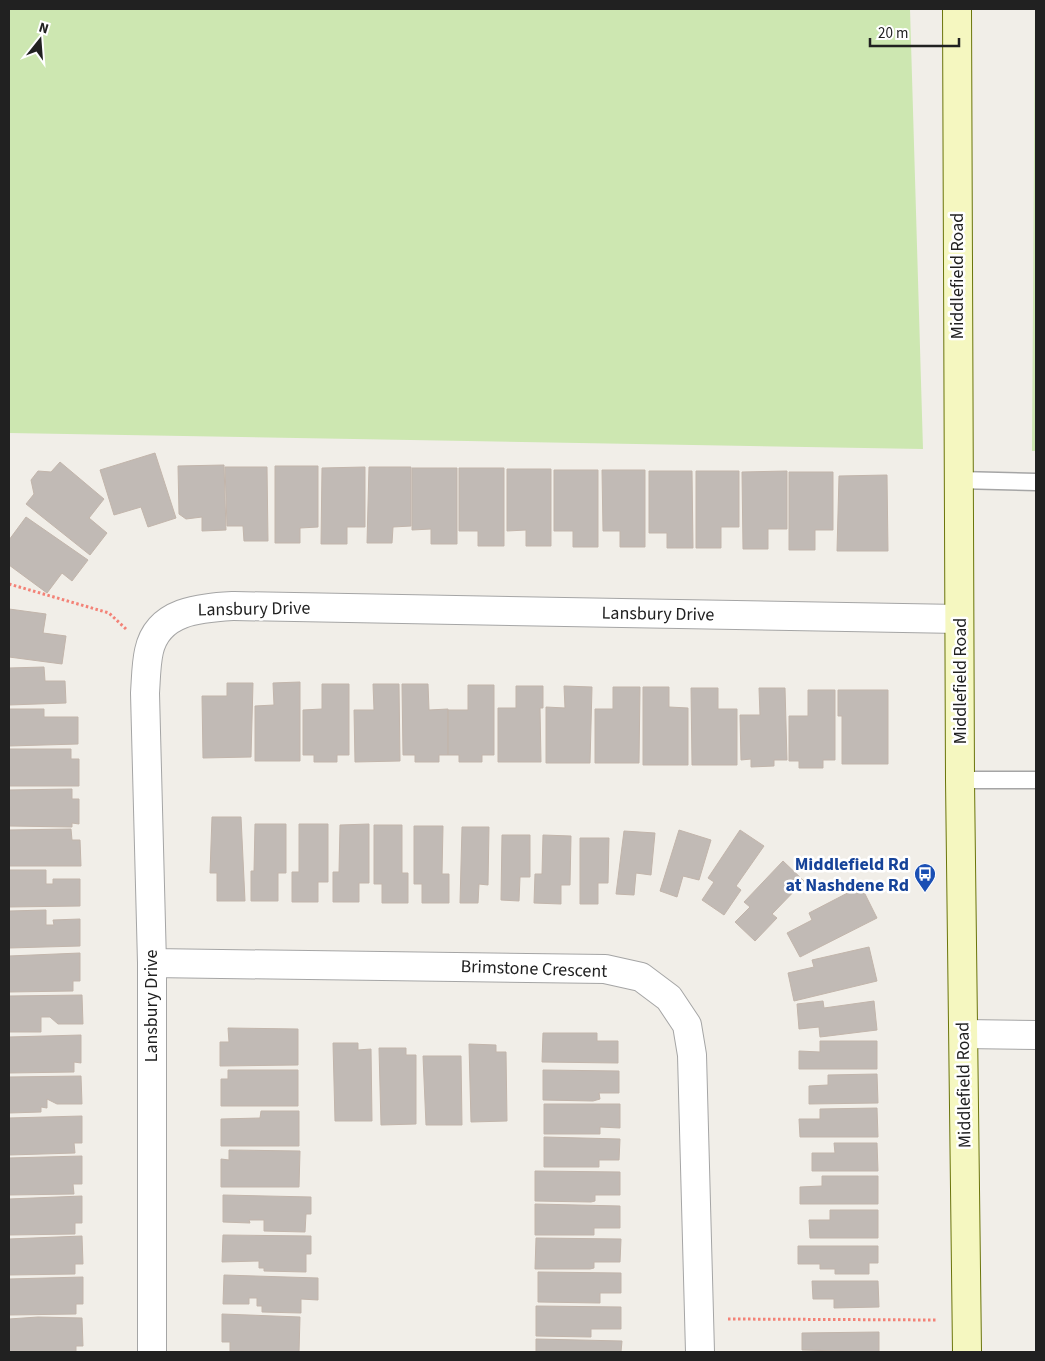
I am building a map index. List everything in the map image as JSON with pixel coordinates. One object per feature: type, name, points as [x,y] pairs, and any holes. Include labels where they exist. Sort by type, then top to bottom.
[{"type":"main road","name":"Middlefield Road","points":[[957,9],[960,780],[966,1352]]},
{"type":"street","name":"Lansbury Drive","points":[[152,1352],[152,963],[145,693],[149,649],[158,631],[170,619],[185,612],[234,606],[960,619]]},
{"type":"street","name":"Brimstone Crescent","points":[[152,963],[605,969],[641,977],[669,998],[687,1025],[692,1055],[700,1352]]},
{"type":"street","points":[[964,1034],[1036,1035]]},
{"type":"lane","points":[[958,480],[1036,482]]},
{"type":"lane","points":[[960,780],[1036,780]]},
{"type":"path","points":[[9,584],[108,613],[149,649]]},
{"type":"path","points":[[730,1320],[918,1320]]},
{"type":"green space","points":[[9,9],[910,9],[923,449],[9,433]]},
{"type":"green space","points":[[1035,9],[1036,451],[1032,451]]},
{"type":"building","points":[[155,453],[176,518],[148,527],[141,507],[114,515],[100,470]]},
{"type":"building","points":[[60,462],[104,499],[89,518],[107,533],[90,555],[26,504],[34,494],[31,480],[38,471],[51,472]]},
{"type":"building","points":[[224,465],[226,530],[202,531],[202,517],[186,519],[179,514],[178,466]]},
{"type":"building","points":[[275,466],[318,466],[318,527],[300,528],[300,543],[275,543]]},
{"type":"building","points":[[225,467],[267,467],[268,541],[244,541],[243,526],[227,526]]},
{"type":"building","points":[[365,467],[365,527],[347,527],[347,544],[321,544],[322,468]]},
{"type":"building","points":[[369,467],[411,467],[411,526],[393,527],[392,543],[367,543]]},
{"type":"building","points":[[412,468],[457,468],[457,544],[431,544],[431,529],[412,530]]},
{"type":"building","points":[[459,468],[504,468],[504,546],[478,546],[478,531],[459,531]]},
{"type":"building","points":[[507,469],[551,469],[551,546],[526,546],[526,530],[507,531]]},
{"type":"building","points":[[554,470],[598,470],[598,547],[573,547],[573,531],[554,531]]},
{"type":"building","points":[[602,470],[645,470],[645,547],[620,547],[620,531],[603,531]]},
{"type":"building","points":[[649,471],[692,471],[693,548],[667,548],[667,533],[649,533]]},
{"type":"building","points":[[696,471],[739,471],[739,527],[721,527],[721,548],[696,548]]},
{"type":"building","points":[[787,471],[787,529],[768,529],[768,549],[743,549],[742,472]]},
{"type":"building","points":[[789,472],[833,472],[833,530],[815,530],[815,550],[789,550]]},
{"type":"building","points":[[887,475],[888,551],[837,551],[839,476]]},
{"type":"building","points":[[26,517],[88,560],[72,581],[62,573],[47,593],[9,565],[9,540]]},
{"type":"building","points":[[9,609],[46,614],[43,633],[66,636],[62,664],[9,657]]},
{"type":"building","points":[[44,667],[45,681],[65,681],[66,703],[9,705],[9,668]]},
{"type":"building","points":[[300,682],[300,761],[255,761],[255,706],[274,705],[273,683]]},
{"type":"building","points":[[227,683],[253,683],[251,757],[203,758],[202,696],[227,696]]},
{"type":"building","points":[[322,684],[349,684],[349,755],[337,755],[337,762],[314,762],[314,755],[303,755],[303,710],[322,709]]},
{"type":"building","points":[[373,684],[399,684],[400,761],[355,762],[354,710],[374,710]]},
{"type":"building","points":[[402,684],[428,684],[429,710],[448,709],[448,755],[439,755],[439,762],[415,762],[415,755],[403,755]]},
{"type":"building","points":[[468,685],[494,685],[494,755],[482,755],[482,762],[459,762],[459,755],[448,755],[448,710],[468,710]]},
{"type":"building","points":[[516,686],[543,686],[543,708],[540,708],[541,762],[498,762],[498,708],[516,708]]},
{"type":"building","points":[[564,686],[592,687],[590,763],[546,763],[546,707],[565,708]]},
{"type":"building","points":[[613,687],[640,687],[639,763],[595,763],[595,709],[613,709]]},
{"type":"building","points":[[643,687],[669,687],[669,707],[688,708],[688,765],[643,765]]},
{"type":"building","points":[[691,688],[718,688],[718,709],[737,709],[737,765],[692,765]]},
{"type":"building","points":[[759,688],[785,688],[787,760],[774,760],[774,766],[751,767],[751,759],[741,760],[740,715],[760,715]]},
{"type":"building","points":[[808,690],[835,690],[835,760],[823,760],[823,768],[799,768],[799,761],[789,761],[789,716],[808,716]]},
{"type":"building","points":[[838,690],[888,690],[888,764],[842,764],[842,716],[838,716]]},
{"type":"building","points":[[9,709],[44,709],[44,717],[78,717],[78,744],[9,746]]},
{"type":"building","points":[[9,749],[71,749],[71,759],[79,759],[79,786],[9,786]]},
{"type":"building","points":[[72,789],[72,799],[79,799],[79,824],[72,823],[72,827],[9,826],[9,790]]},
{"type":"building","points":[[212,817],[241,817],[245,901],[217,901],[217,873],[210,873]]},
{"type":"building","points":[[255,824],[286,824],[286,873],[278,873],[278,901],[251,901],[251,871],[254,871]]},
{"type":"building","points":[[299,824],[328,824],[328,882],[318,882],[318,902],[292,902],[292,872],[299,872]]},
{"type":"building","points":[[369,824],[369,883],[359,883],[359,902],[333,902],[333,872],[339,872],[340,825]]},
{"type":"building","points":[[374,825],[402,825],[402,873],[408,873],[408,903],[382,903],[382,884],[374,884]]},
{"type":"building","points":[[414,826],[443,826],[442,874],[449,874],[449,903],[422,903],[422,884],[414,884]]},
{"type":"building","points":[[462,827],[489,827],[488,885],[479,884],[478,903],[460,903]]},
{"type":"building","points":[[71,829],[72,840],[80,840],[81,866],[9,866],[9,830]]},
{"type":"building","points":[[679,830],[711,840],[699,880],[683,876],[677,897],[660,891]]},
{"type":"building","points":[[740,830],[764,846],[736,886],[741,890],[724,915],[702,900],[714,882],[708,878]]},
{"type":"building","points":[[624,831],[655,833],[651,875],[636,873],[634,895],[616,894]]},
{"type":"building","points":[[502,835],[530,835],[530,877],[520,877],[519,901],[501,900]]},
{"type":"building","points":[[543,835],[571,836],[570,885],[561,885],[561,904],[534,903],[535,874],[542,874]]},
{"type":"building","points":[[580,838],[609,838],[608,883],[598,883],[598,904],[580,904]]},
{"type":"building","points":[[783,861],[804,881],[772,914],[777,918],[755,941],[735,922],[750,907],[744,902]]},
{"type":"building","points":[[9,870],[46,870],[46,884],[53,884],[53,879],[80,879],[80,906],[9,907]]},
{"type":"building","points":[[861,886],[877,918],[800,957],[787,933],[812,920],[809,913]]},
{"type":"building","points":[[46,910],[46,925],[54,925],[53,920],[80,919],[80,946],[9,948],[9,911]]},
{"type":"building","points":[[869,947],[877,981],[794,1001],[788,973],[814,967],[812,960]]},
{"type":"building","points":[[80,953],[80,981],[73,981],[73,991],[9,992],[9,956]]},
{"type":"building","points":[[82,995],[83,1024],[58,1024],[50,1017],[41,1017],[41,1032],[9,1032],[9,996]]},
{"type":"building","points":[[823,1001],[824,1008],[874,1001],[877,1030],[820,1037],[819,1027],[799,1029],[797,1004]]},
{"type":"building","points":[[228,1028],[298,1029],[298,1065],[220,1066],[220,1042],[229,1042]]},
{"type":"building","points":[[543,1033],[597,1033],[597,1041],[618,1041],[618,1063],[542,1062]]},
{"type":"building","points":[[81,1035],[81,1063],[74,1062],[74,1072],[9,1073],[9,1037]]},
{"type":"building","points":[[820,1041],[877,1041],[877,1069],[799,1069],[799,1051],[820,1052]]},
{"type":"building","points":[[333,1043],[358,1043],[358,1050],[371,1049],[372,1121],[335,1121]]},
{"type":"building","points":[[469,1044],[496,1045],[496,1052],[506,1052],[507,1121],[471,1122]]},
{"type":"building","points":[[379,1048],[406,1048],[406,1055],[416,1055],[416,1124],[381,1125]]},
{"type":"building","points":[[423,1056],[461,1056],[462,1125],[426,1125]]},
{"type":"building","points":[[228,1070],[298,1070],[298,1106],[221,1106],[221,1079],[228,1079]]},
{"type":"building","points":[[543,1070],[619,1071],[619,1093],[599,1093],[600,1099],[593,1101],[543,1100]]},
{"type":"building","points":[[877,1074],[878,1103],[809,1104],[809,1086],[828,1085],[828,1075]]},
{"type":"building","points":[[81,1076],[82,1104],[57,1104],[47,1099],[47,1108],[41,1107],[41,1112],[9,1113],[9,1077]]},
{"type":"building","points":[[544,1104],[620,1104],[620,1128],[600,1127],[600,1134],[544,1134]]},
{"type":"building","points":[[877,1108],[878,1137],[800,1137],[799,1119],[820,1119],[820,1109]]},
{"type":"building","points":[[261,1111],[299,1111],[299,1146],[221,1146],[221,1119],[260,1118]]},
{"type":"building","points":[[82,1116],[82,1143],[74,1143],[75,1153],[9,1155],[9,1118]]},
{"type":"building","points":[[544,1137],[620,1139],[619,1160],[599,1160],[599,1167],[544,1167]]},
{"type":"building","points":[[834,1143],[877,1143],[878,1171],[812,1171],[812,1153],[835,1153]]},
{"type":"building","points":[[229,1150],[300,1151],[299,1187],[221,1187],[221,1159],[229,1160]]},
{"type":"building","points":[[82,1156],[82,1184],[73,1184],[74,1194],[9,1195],[9,1158]]},
{"type":"building","points":[[535,1171],[620,1172],[620,1195],[595,1195],[595,1201],[591,1202],[535,1201]]},
{"type":"building","points":[[822,1176],[878,1176],[878,1204],[800,1204],[800,1187],[822,1186]]},
{"type":"building","points":[[223,1195],[311,1197],[311,1214],[306,1214],[305,1232],[264,1231],[264,1220],[249,1220],[250,1223],[223,1222]]},
{"type":"building","points":[[82,1196],[82,1223],[75,1223],[75,1234],[9,1235],[9,1199]]},
{"type":"building","points":[[535,1204],[620,1206],[620,1228],[594,1228],[594,1235],[535,1235]]},
{"type":"building","points":[[830,1210],[878,1210],[878,1238],[810,1238],[809,1220],[830,1220]]},
{"type":"building","points":[[223,1235],[311,1236],[311,1254],[306,1254],[306,1272],[264,1271],[264,1268],[259,1268],[259,1261],[222,1262]]},
{"type":"building","points":[[82,1236],[83,1264],[75,1264],[75,1274],[9,1275],[9,1239]]},
{"type":"building","points":[[536,1238],[621,1239],[620,1262],[594,1262],[594,1268],[590,1269],[535,1269]]},
{"type":"building","points":[[798,1246],[878,1246],[878,1263],[869,1263],[869,1274],[835,1274],[835,1269],[820,1269],[820,1264],[798,1264]]},
{"type":"building","points":[[538,1272],[621,1273],[621,1293],[600,1293],[600,1303],[538,1302]]},
{"type":"building","points":[[224,1275],[318,1278],[318,1300],[301,1299],[301,1313],[262,1312],[262,1306],[257,1306],[257,1298],[249,1298],[249,1304],[223,1304]]},
{"type":"building","points":[[83,1277],[83,1304],[76,1304],[76,1314],[9,1315],[9,1279]]},
{"type":"building","points":[[812,1281],[878,1281],[879,1307],[834,1308],[834,1299],[813,1299]]},
{"type":"building","points":[[536,1306],[621,1307],[621,1329],[591,1329],[591,1337],[536,1336]]},
{"type":"building","points":[[222,1314],[300,1317],[299,1352],[230,1351],[230,1342],[222,1342]]},
{"type":"building","points":[[38,1317],[82,1318],[83,1346],[76,1346],[76,1352],[9,1352],[9,1319]]},
{"type":"building","points":[[879,1332],[879,1352],[802,1350],[802,1333]]},
{"type":"building","points":[[536,1339],[622,1341],[621,1352],[536,1352]]},
{"type":"place","name":"Middlefield Rd at Nashdene Rd","points":[[925,893]]}]
